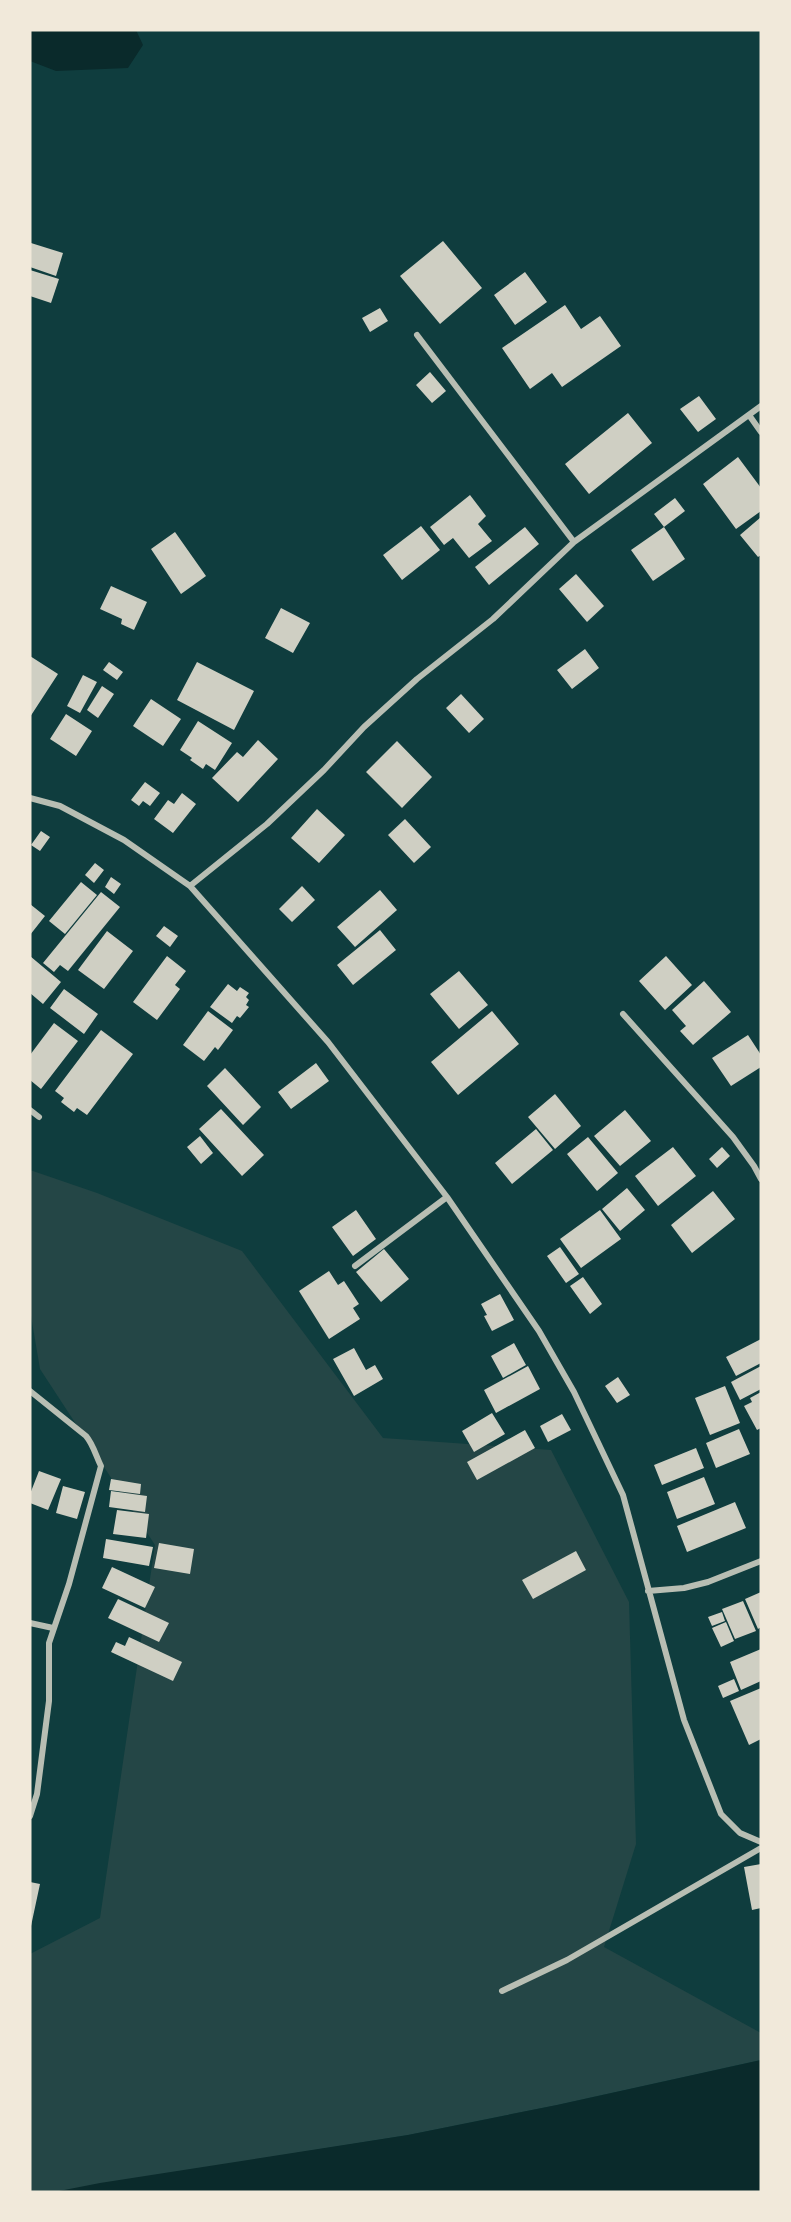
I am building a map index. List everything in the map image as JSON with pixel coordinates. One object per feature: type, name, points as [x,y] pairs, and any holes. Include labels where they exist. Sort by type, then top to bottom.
[{"type":"street","points":[[417,335],[574,542]]},
{"type":"street","points":[[190,886],[267,824],[324,770],[364,727],[417,679],[493,619],[574,542],[761,406]]},
{"type":"street","points":[[749,415],[761,432]]},
{"type":"street","points":[[30,798],[60,806],[124,840],[190,886],[328,1042],[447,1197],[539,1331],[574,1392],[623,1495],[684,1720],[721,1814],[740,1833],[761,1842]]},
{"type":"street","points":[[623,1014],[733,1137],[761,1179]]},
{"type":"street","points":[[30,1110],[39,1118]]},
{"type":"street","points":[[355,1266],[447,1197]]},
{"type":"street","points":[[30,1391],[86,1436],[101,1466],[69,1584],[48,1643],[49,1701],[37,1794],[30,1816]]},
{"type":"street","points":[[648,1591],[684,1588],[708,1582],[761,1561]]},
{"type":"street","points":[[30,1623],[53,1628]]},
{"type":"street","points":[[502,1991],[567,1960],[761,1848]]},
{"type":"shaded area","points":[[30,30],[136,30],[143,45],[128,68],[56,71],[30,61]]},
{"type":"shaded area","points":[[30,1170],[97,1193],[242,1251],[383,1438],[551,1450],[629,1602],[636,1844],[604,1947],[761,2033],[761,2060],[408,2135],[54,2192],[30,2192],[30,1954],[100,1918],[155,1545],[40,1369],[30,1310]]},
{"type":"shaded area","points":[[761,2060],[761,2192],[54,2192],[408,2135]]},
{"type":"building","points":[[443,241],[482,288],[440,324],[400,276]]},
{"type":"building","points":[[31,243],[63,253],[56,276],[30,267]]},
{"type":"building","points":[[30,270],[59,279],[51,303],[30,296]]},
{"type":"building","points":[[525,272],[547,302],[515,325],[494,295]]},
{"type":"building","points":[[565,305],[581,329],[600,316],[621,346],[562,387],[552,373],[530,389],[502,348]]},
{"type":"building","points":[[380,308],[388,321],[370,332],[362,318]]},
{"type":"building","points":[[430,372],[446,391],[432,403],[416,385]]},
{"type":"building","points":[[699,396],[716,419],[698,432],[680,409]]},
{"type":"building","points":[[628,413],[652,443],[589,494],[565,464]]},
{"type":"building","points":[[738,457],[761,488],[761,511],[736,529],[703,484]]},
{"type":"building","points":[[470,495],[486,516],[478,524],[492,541],[469,558],[453,538],[444,545],[430,527]]},
{"type":"building","points":[[675,498],[685,511],[664,527],[654,514]]},
{"type":"building","points":[[761,517],[761,555],[758,557],[740,535]]},
{"type":"building","points":[[421,526],[440,550],[402,580],[383,555]]},
{"type":"building","points":[[525,527],[539,544],[489,585],[475,567]]},
{"type":"building","points":[[664,527],[685,559],[653,581],[631,550]]},
{"type":"building","points":[[175,532],[206,576],[181,594],[151,549]]},
{"type":"building","points":[[576,574],[604,606],[587,622],[559,589]]},
{"type":"building","points":[[111,586],[147,602],[134,630],[121,624],[122,619],[100,609]]},
{"type":"building","points":[[281,608],[310,623],[293,653],[265,638]]},
{"type":"building","points":[[585,649],[599,668],[572,689],[557,670]]},
{"type":"building","points":[[30,656],[58,674],[30,717]]},
{"type":"building","points":[[109,662],[123,672],[117,680],[103,670]]},
{"type":"building","points":[[197,662],[254,691],[234,730],[177,700]]},
{"type":"building","points":[[83,675],[97,682],[80,713],[67,706]]},
{"type":"building","points":[[102,686],[114,694],[98,718],[87,710]]},
{"type":"building","points":[[461,694],[484,719],[469,733],[446,708]]},
{"type":"building","points":[[151,699],[181,719],[163,746],[133,726]]},
{"type":"building","points":[[66,714],[92,731],[76,756],[50,739]]},
{"type":"building","points":[[198,721],[232,743],[215,770],[206,764],[203,769],[180,750]]},
{"type":"building","points":[[258,740],[278,759],[238,802],[212,778],[237,752],[243,757]]},
{"type":"building","points":[[397,741],[432,777],[402,808],[366,772]]},
{"type":"building","points":[[145,782],[160,793],[150,806],[143,801],[139,806],[131,800]]},
{"type":"building","points":[[182,793],[196,804],[173,833],[154,819],[168,800],[174,804]]},
{"type":"building","points":[[317,809],[345,835],[319,863],[291,838]]},
{"type":"building","points":[[405,819],[431,847],[414,863],[388,835]]},
{"type":"building","points":[[41,831],[50,837],[40,851],[31,845]]},
{"type":"building","points":[[95,863],[104,870],[94,883],[85,875]]},
{"type":"building","points":[[111,877],[121,884],[114,894],[105,887]]},
{"type":"building","points":[[81,882],[97,895],[65,934],[49,921]]},
{"type":"building","points":[[302,886],[315,900],[292,922],[279,909]]},
{"type":"building","points":[[380,890],[397,910],[355,947],[337,927]]},
{"type":"building","points":[[101,892],[120,907],[68,971],[60,965],[54,972],[43,963]]},
{"type":"building","points":[[30,904],[45,916],[30,935]]},
{"type":"building","points":[[164,926],[178,936],[170,947],[156,936]]},
{"type":"building","points":[[380,930],[396,950],[353,985],[337,965]]},
{"type":"building","points":[[107,931],[133,951],[104,989],[78,970]]},
{"type":"building","points":[[30,956],[61,982],[43,1004],[30,993]]},
{"type":"building","points":[[167,956],[186,971],[175,985],[180,989],[157,1020],[133,1002]]},
{"type":"building","points":[[666,956],[692,985],[665,1010],[639,981]]},
{"type":"building","points":[[459,971],[488,1005],[459,1029],[430,994]]},
{"type":"building","points":[[704,981],[731,1012],[693,1045],[680,1031],[686,1026],[672,1010]]},
{"type":"building","points":[[228,984],[237,991],[240,987],[249,993],[246,997],[249,1000],[246,1005],[249,1007],[240,1018],[237,1016],[232,1023],[210,1007]]},
{"type":"building","points":[[64,989],[98,1014],[84,1034],[50,1008]]},
{"type":"building","points":[[208,1011],[233,1030],[218,1050],[215,1047],[204,1061],[183,1045]]},
{"type":"building","points":[[492,1011],[519,1044],[458,1095],[431,1062]]},
{"type":"building","points":[[54,1023],[78,1041],[41,1089],[30,1080],[30,1055]]},
{"type":"building","points":[[101,1030],[133,1054],[87,1115],[77,1108],[74,1112],[61,1102],[64,1098],[55,1091]]},
{"type":"building","points":[[748,1035],[761,1055],[761,1067],[731,1086],[712,1058]]},
{"type":"building","points":[[316,1063],[329,1081],[291,1109],[278,1092]]},
{"type":"building","points":[[225,1068],[261,1107],[243,1125],[207,1086]]},
{"type":"building","points":[[555,1094],[581,1126],[555,1149],[528,1117]]},
{"type":"building","points":[[221,1109],[264,1155],[242,1176],[199,1129]]},
{"type":"building","points":[[625,1110],[651,1141],[620,1166],[594,1136]]},
{"type":"building","points":[[536,1129],[553,1150],[512,1184],[495,1163]]},
{"type":"building","points":[[200,1136],[213,1153],[201,1164],[187,1147]]},
{"type":"building","points":[[588,1137],[618,1173],[597,1191],[567,1154]]},
{"type":"building","points":[[673,1147],[696,1176],[658,1206],[635,1176]]},
{"type":"building","points":[[722,1147],[730,1156],[717,1168],[709,1159]]},
{"type":"building","points":[[627,1188],[645,1210],[620,1231],[602,1209]]},
{"type":"building","points":[[713,1191],[735,1219],[692,1253],[671,1225]]},
{"type":"building","points":[[356,1210],[376,1239],[353,1256],[332,1227]]},
{"type":"building","points":[[600,1210],[621,1239],[581,1268],[560,1239]]},
{"type":"building","points":[[560,1247],[579,1274],[566,1283],[547,1256]]},
{"type":"building","points":[[384,1249],[409,1279],[381,1302],[356,1272]]},
{"type":"building","points":[[329,1271],[338,1285],[344,1281],[359,1304],[353,1308],[360,1319],[329,1339],[299,1291]]},
{"type":"building","points":[[583,1277],[602,1304],[590,1314],[570,1286]]},
{"type":"building","points":[[500,1294],[514,1320],[492,1331],[481,1304]]},
{"type":"building","points":[[761,1339],[761,1363],[736,1376],[726,1357]]},
{"type":"building","points":[[514,1343],[526,1365],[503,1378],[491,1356]]},
{"type":"building","points":[[354,1348],[366,1370],[375,1365],[383,1379],[354,1396],[333,1359]]},
{"type":"building","points":[[528,1366],[540,1389],[496,1413],[484,1390]]},
{"type":"building","points":[[761,1366],[761,1389],[740,1400],[731,1382]]},
{"type":"building","points":[[618,1377],[630,1395],[617,1403],[605,1386]]},
{"type":"building","points":[[725,1386],[740,1423],[710,1435],[695,1398]]},
{"type":"building","points":[[761,1392],[761,1428],[757,1430],[744,1406],[752,1402],[750,1398]]},
{"type":"building","points":[[492,1413],[505,1434],[474,1452],[462,1431]]},
{"type":"building","points":[[562,1414],[571,1430],[548,1442],[540,1426]]},
{"type":"building","points":[[739,1429],[750,1454],[716,1468],[706,1443]]},
{"type":"building","points":[[525,1430],[535,1448],[477,1480],[467,1462]]},
{"type":"building","points":[[696,1448],[704,1468],[662,1485],[654,1465]]},
{"type":"building","points":[[39,1471],[61,1479],[48,1510],[30,1503],[30,1494]]},
{"type":"building","points":[[704,1477],[715,1504],[677,1519],[667,1492]]},
{"type":"building","points":[[111,1479],[141,1484],[140,1494],[109,1490]]},
{"type":"building","points":[[63,1486],[85,1492],[77,1519],[56,1513]]},
{"type":"building","points":[[111,1491],[147,1496],[145,1512],[109,1507]]},
{"type":"building","points":[[735,1502],[746,1528],[687,1552],[677,1526]]},
{"type":"building","points":[[117,1510],[149,1514],[146,1538],[113,1534]]},
{"type":"building","points":[[106,1539],[153,1547],[149,1566],[103,1558]]},
{"type":"building","points":[[159,1543],[194,1549],[190,1574],[154,1568]]},
{"type":"building","points":[[576,1551],[586,1570],[533,1599],[522,1580]]},
{"type":"building","points":[[112,1567],[155,1587],[145,1608],[102,1588]]},
{"type":"building","points":[[761,1592],[761,1627],[758,1629],[745,1599]]},
{"type":"building","points":[[118,1599],[169,1623],[159,1642],[108,1618]]},
{"type":"building","points":[[743,1601],[756,1631],[735,1639],[722,1609]]},
{"type":"building","points":[[722,1612],[725,1621],[712,1626],[708,1617]]},
{"type":"building","points":[[726,1622],[734,1641],[721,1647],[712,1628]]},
{"type":"building","points":[[129,1637],[182,1662],[173,1681],[111,1652],[116,1642],[125,1646]]},
{"type":"building","points":[[761,1649],[761,1681],[741,1690],[730,1662]]},
{"type":"building","points":[[734,1679],[739,1691],[723,1698],[718,1686]]},
{"type":"building","points":[[761,1688],[761,1739],[749,1745],[730,1701]]},
{"type":"building","points":[[761,1864],[761,1908],[752,1910],[744,1867]]},
{"type":"building","points":[[30,1882],[40,1884],[31,1926],[30,1926]]}]
